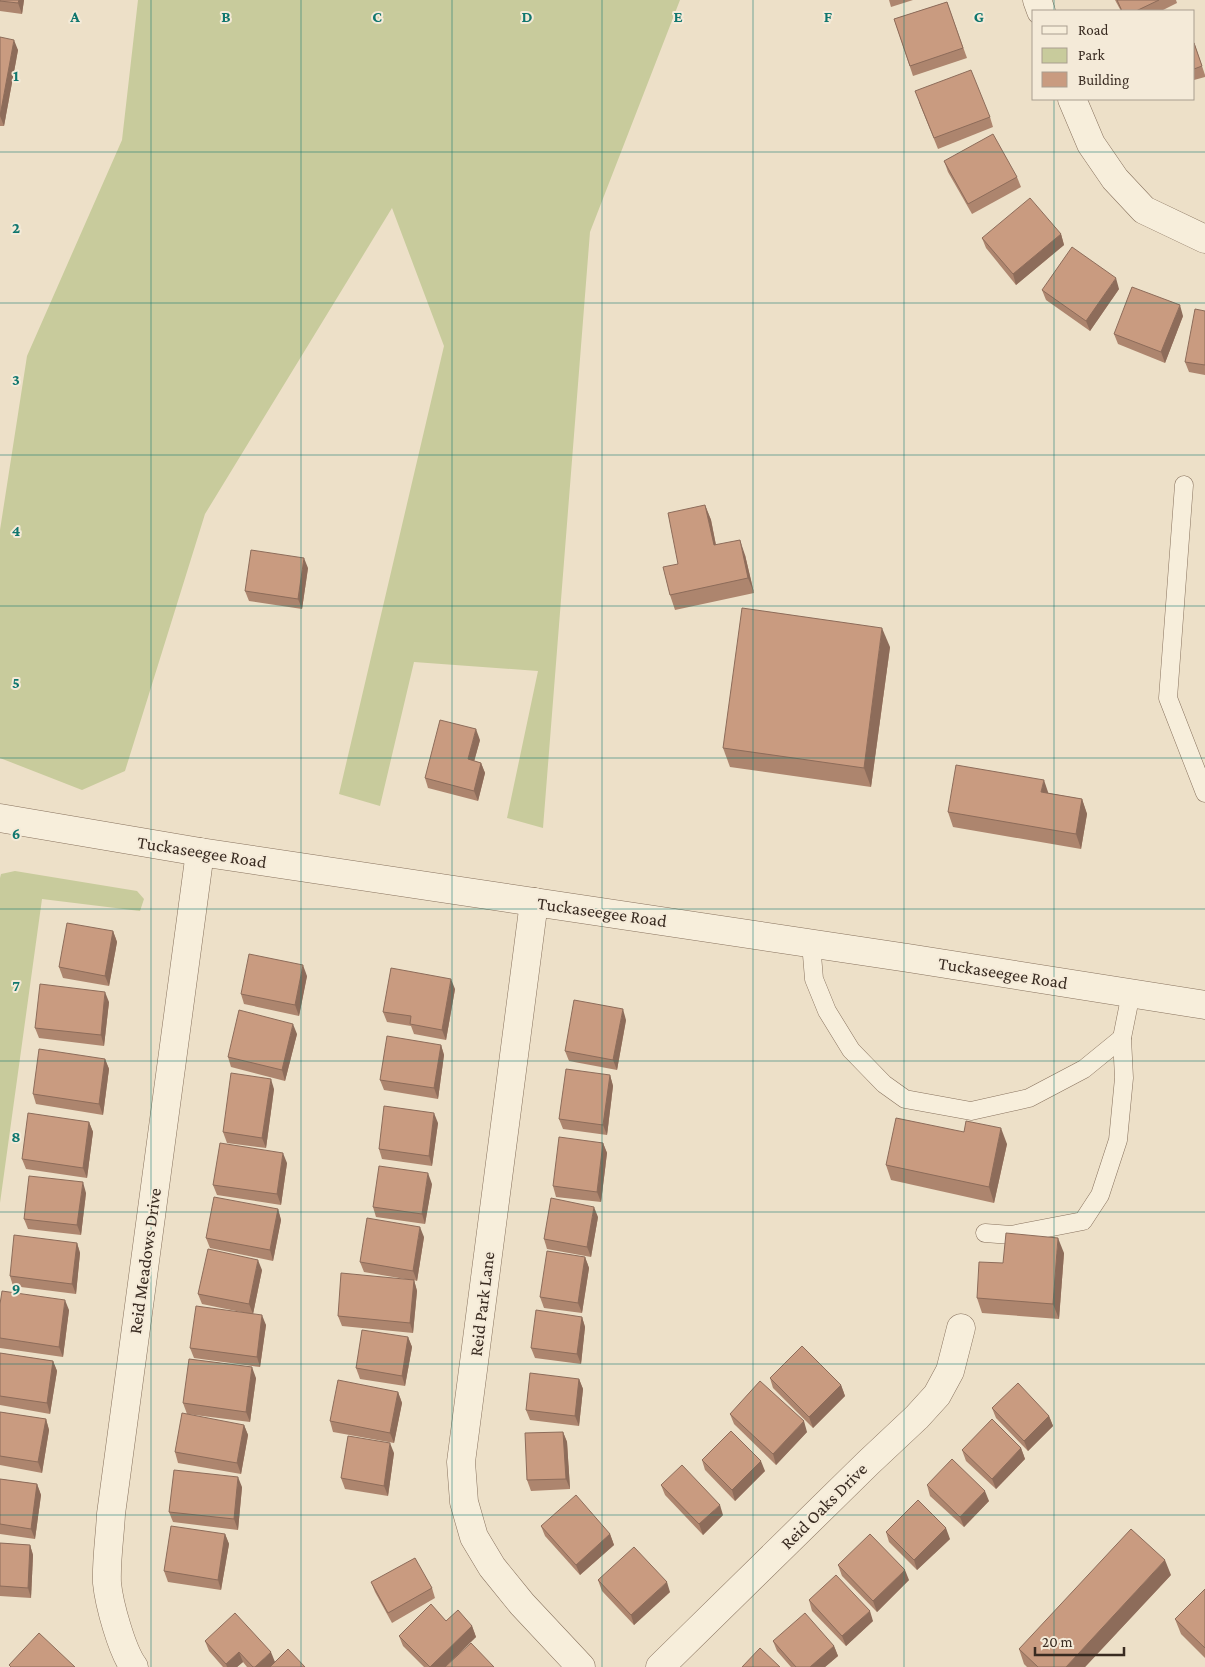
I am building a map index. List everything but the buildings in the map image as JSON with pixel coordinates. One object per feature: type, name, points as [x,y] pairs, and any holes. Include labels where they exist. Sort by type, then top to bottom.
[{"type":"street","points":[[1072,100],[1091,144],[1115,180],[1144,210],[1205,238]]},
{"type":"street","name":"Tuckaseegee Road","points":[[0,818],[200,852],[811,943],[1205,1005]]},
{"type":"street","name":"Reid Meadows Drive","points":[[134,1667],[129,1660],[117,1626],[107,1584],[111,1514],[200,852]]},
{"type":"street","name":"Reid Park Lane","points":[[534,902],[461,1462],[464,1502],[474,1537],[492,1567],[522,1604],[581,1667]]},
{"type":"street","name":"Reid Oaks Drive","points":[[660,1667],[868,1462],[917,1417],[937,1395],[950,1371],[961,1328]]},
{"type":"lane","points":[[1184,484],[1168,698],[1205,793]]},
{"type":"lane","points":[[811,943],[814,979],[827,1011],[851,1050],[884,1084],[905,1099],[971,1111],[1029,1098],[1084,1069],[1122,1038]]},
{"type":"lane","points":[[985,1233],[1011,1235],[1083,1221],[1100,1195],[1118,1140],[1124,1078],[1122,1038],[1131,993]]},
{"type":"green space","points":[[138,0],[680,0],[590,232],[543,828],[507,818],[538,671],[414,662],[380,806],[339,794],[444,346],[392,208],[205,514],[125,771],[82,790],[0,758],[0,530],[27,356],[122,140]]},
{"type":"green space","points":[[15,871],[137,891],[144,899],[140,911],[42,899],[0,1203],[0,878],[1,874]]}]
